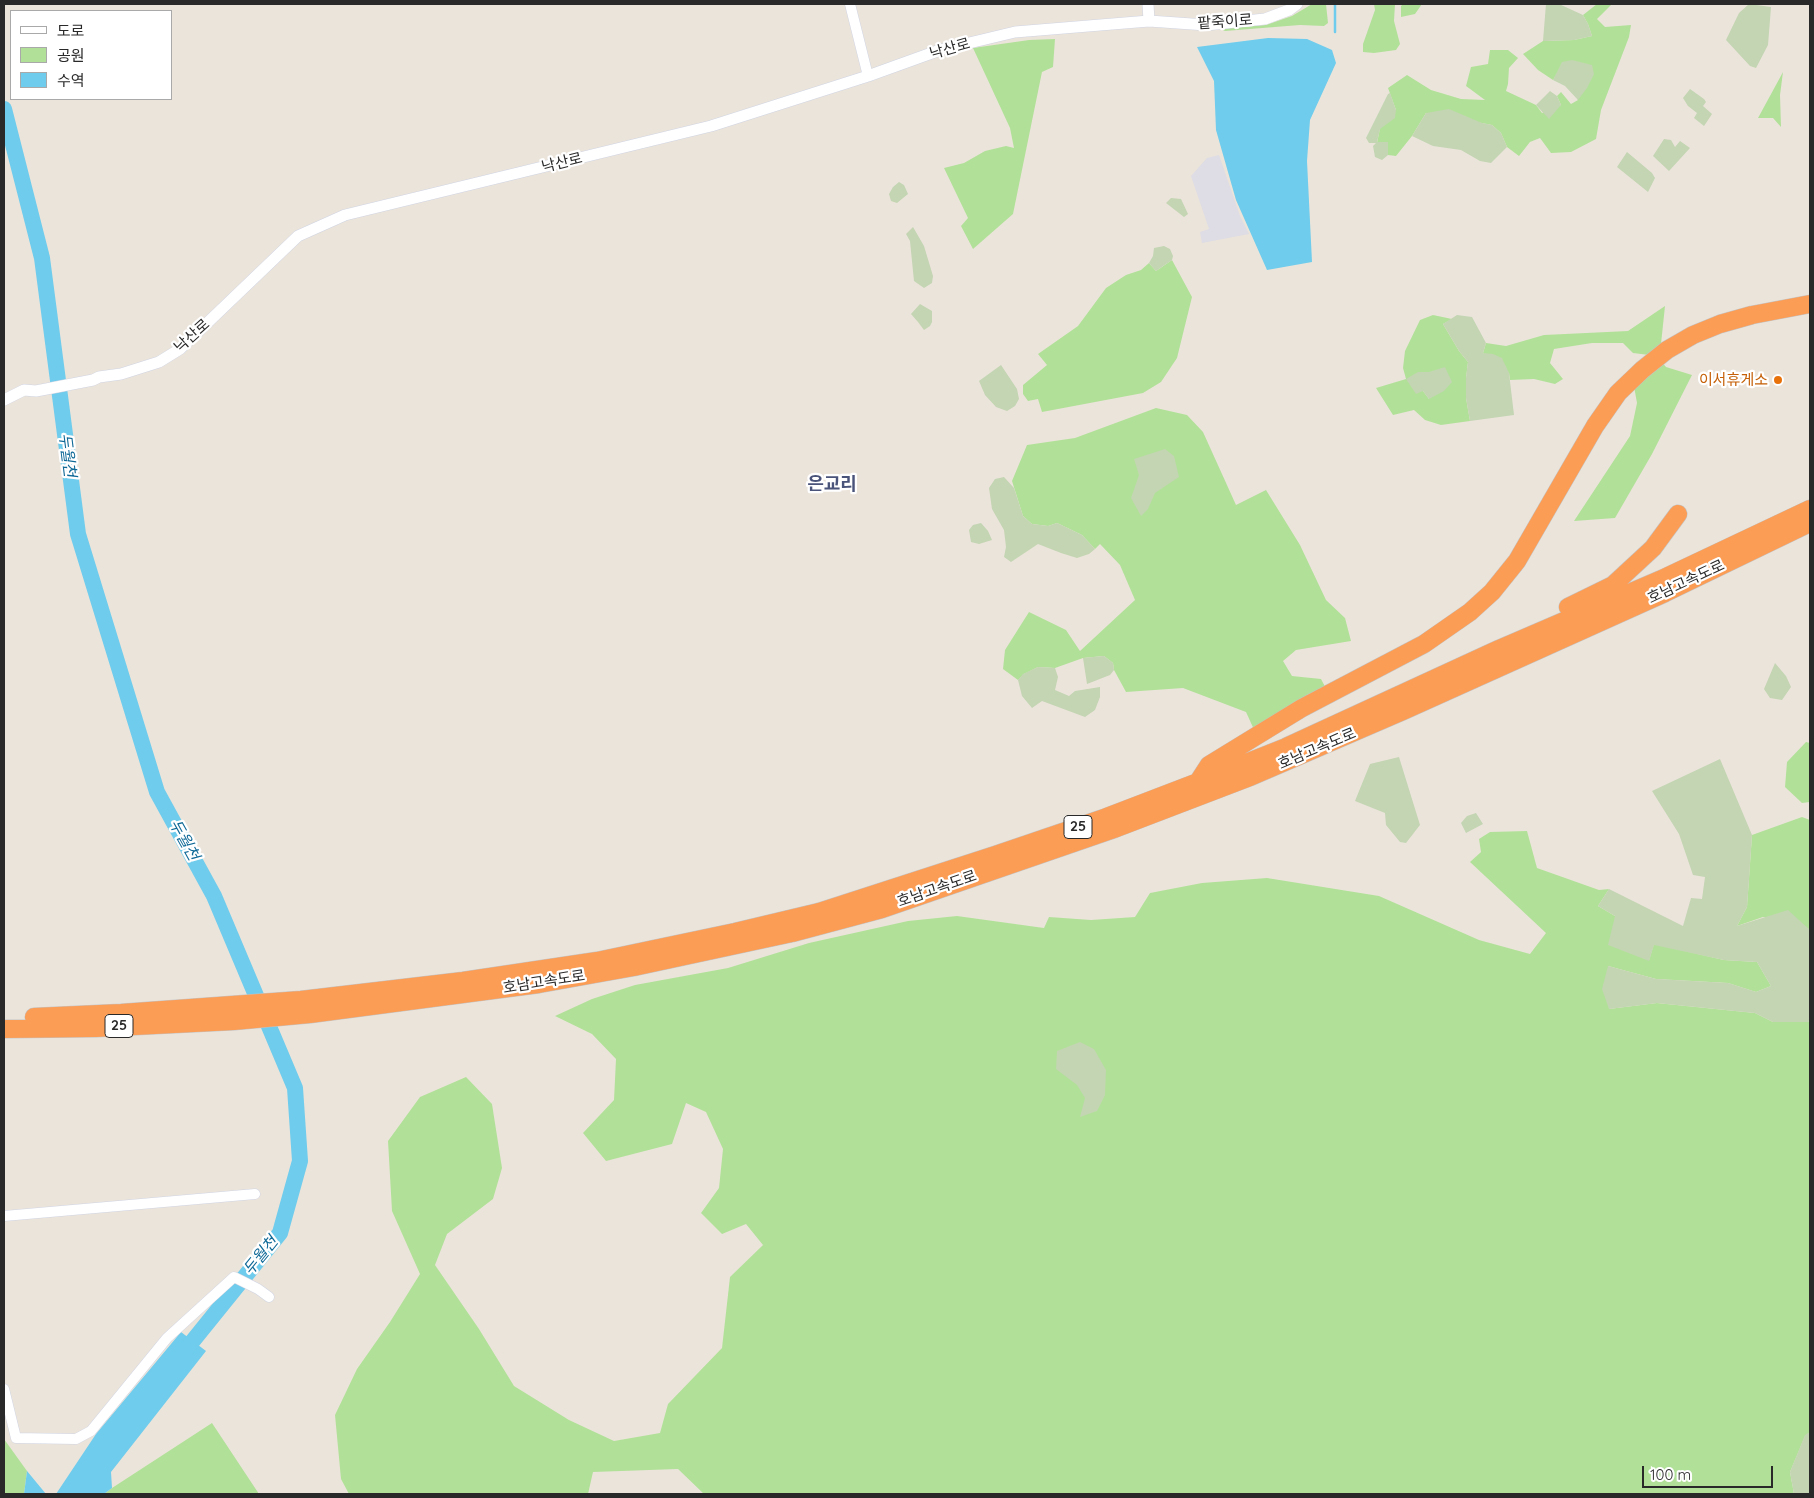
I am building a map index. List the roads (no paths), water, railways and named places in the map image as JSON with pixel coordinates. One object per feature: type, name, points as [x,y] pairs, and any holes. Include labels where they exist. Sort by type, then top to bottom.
[{"type":"highway","points":[[1198,782],[1209,765],[1302,708],[1424,644],[1470,612],[1492,592],[1517,561],[1595,426],[1618,393],[1661,355],[1693,335],[1720,324],[1752,315],[1810,304]]},
{"type":"highway","name":"호남고속도로","points":[[4,1029],[96,1028],[234,1021],[370,994],[532,972],[597,961],[819,912],[1104,818],[1198,782],[1286,746],[1499,649],[1664,578],[1810,509]]},
{"type":"highway","points":[[1499,649],[1532,626],[1613,585],[1653,548],[1678,514]]},
{"type":"highway","name":"호남고속도로","points":[[4,1017],[121,1013],[221,1006],[306,1007],[539,984],[634,967],[792,932],[882,908],[1114,829],[1250,777],[1403,711],[1666,592],[1810,523]]},
{"type":"highway","points":[[1666,592],[1776,552],[1810,536]]},
{"type":"street","points":[[850,4],[868,76]]},
{"type":"street","points":[[1148,4],[1149,21]]},
{"type":"street","name":"팥죽이로","points":[[1149,21],[1206,25],[1265,19],[1289,10],[1297,4]]},
{"type":"street","name":"낙산로","points":[[4,400],[24,390],[36,391],[93,380],[99,376],[120,374],[159,362],[180,349],[298,236],[346,215],[711,126],[868,76],[940,50],[1014,32],[1149,21]]},
{"type":"street","points":[[4,1216],[255,1194]]},
{"type":"street","points":[[4,1389],[16,1438],[76,1439],[91,1430],[168,1338],[234,1277],[269,1297]]},
{"type":"water","points":[[1268,38],[1307,39],[1332,50],[1336,63],[1310,120],[1307,161],[1312,262],[1267,270],[1236,200],[1216,130],[1214,81],[1197,47]]},
{"type":"water","points":[[181,1332],[206,1351],[111,1472],[112,1488],[104,1494],[56,1494],[96,1434]]},
{"type":"water","points":[[27,1471],[46,1494],[24,1494]]},
{"type":"waterway","points":[[1335,4],[1335,32]]},
{"type":"waterway","name":"두월천","points":[[4,109],[42,258],[78,534],[157,792],[214,896],[295,1088],[300,1161],[280,1233],[179,1358]]},
{"type":"place","name":"이서휴게소","points":[[1778,380]]},
{"type":"district","name":"은교리","points":[[832,485]]}]
